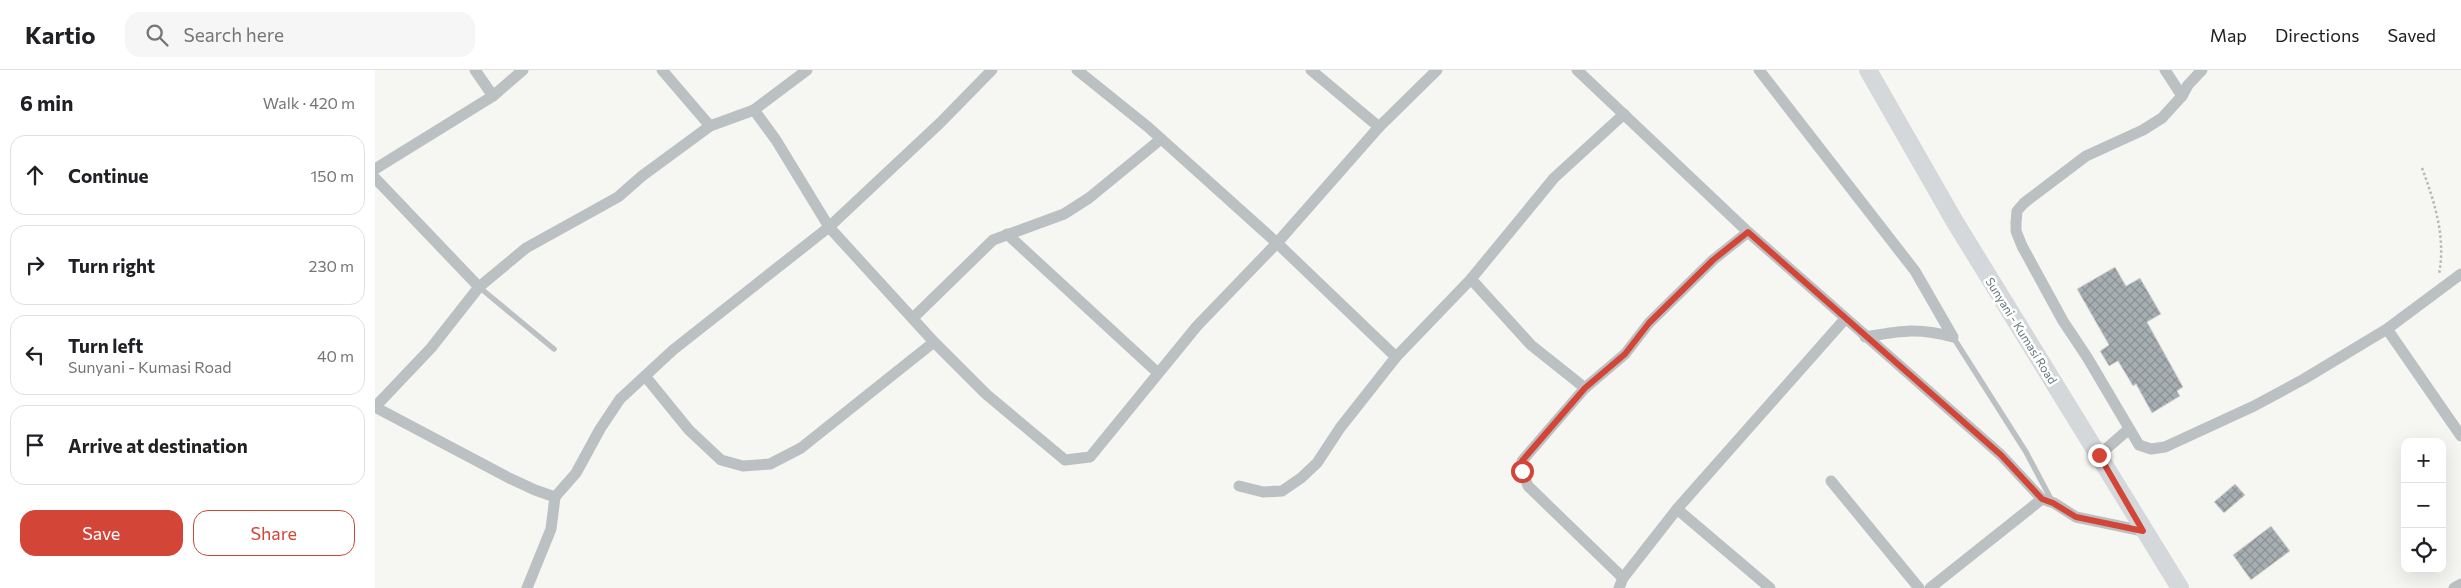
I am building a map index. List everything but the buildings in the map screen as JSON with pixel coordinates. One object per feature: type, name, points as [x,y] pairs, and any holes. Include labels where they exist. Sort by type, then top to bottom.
[{"type":"main road","name":"Sunyani - Kumasi Road","points":[[1868,70],[1955,222],[2099,455],[2143,531],[2180,588]]},
{"type":"street","points":[[475,70],[493,96]]},
{"type":"street","points":[[375,170],[493,96],[523,70]]},
{"type":"street","points":[[662,70],[710,126]]},
{"type":"street","points":[[555,497],[509,478],[375,407],[431,348],[479,287],[526,248],[618,197],[642,176],[710,126],[754,110],[807,70]]},
{"type":"street","points":[[527,588],[551,528],[555,497],[576,473],[620,399],[680,345],[829,227],[940,123],[992,70]]},
{"type":"street","points":[[1077,70],[1161,139],[1277,243],[1396,357]]},
{"type":"street","points":[[1311,70],[1379,127]]},
{"type":"street","points":[[754,110],[776,140],[829,227],[934,342],[986,394],[1065,460],[1090,456],[1197,326],[1277,243],[1379,127],[1437,70]]},
{"type":"street","points":[[1577,70],[1748,232],[2001,455],[2042,499],[2053,503],[2076,517],[2143,531]]},
{"type":"street","points":[[1759,70],[1915,271],[1953,337]]},
{"type":"street","points":[[2165,70],[2182,96]]},
{"type":"street","points":[[2202,70],[2162,118],[2143,130],[2087,156],[2024,203],[2017,211],[2016,231],[2026,253],[2134,440],[2144,448],[2165,447],[2254,406],[2387,329],[2461,274]]},
{"type":"street","points":[[1239,486],[1263,492],[1282,491],[1301,478],[1317,463],[1340,428],[1396,357],[1471,279],[1554,178],[1624,114]]},
{"type":"street","points":[[913,318],[993,240],[1064,214],[1089,198],[1161,139]]},
{"type":"street","points":[[375,178],[479,287]]},
{"type":"street","points":[[1748,232],[1713,260],[1649,323],[1625,354],[1585,388],[1522,461],[1522,471],[1527,486],[1621,583],[1677,509],[1845,319]]},
{"type":"street","points":[[1007,234],[1158,373]]},
{"type":"street","points":[[1471,279],[1531,345],[1585,388]]},
{"type":"street","points":[[2387,329],[2461,436]]},
{"type":"street","points":[[1865,337],[1906,330],[1929,330],[1953,337]]},
{"type":"street","points":[[645,376],[689,430],[721,460],[743,466],[770,464],[801,448],[934,342]]},
{"type":"street","points":[[2099,455],[2129,429]]},
{"type":"street","points":[[1831,481],[1919,588]]},
{"type":"street","points":[[1930,588],[2042,499]]},
{"type":"street","points":[[1677,509],[1770,588]]},
{"type":"street","points":[[2454,588],[2461,584]]},
{"type":"lane","points":[[479,287],[554,349]]},
{"type":"lane","points":[[1953,337],[2026,452],[2053,503]]},
{"type":"path","points":[[2422,168],[2439,226],[2443,255],[2431,297]]},
{"type":"route","points":[[1522,471],[1522,461],[1564,410],[1585,388],[1625,354],[1649,323],[1713,260],[1748,232],[1899,368],[2001,455],[2042,499],[2053,503],[2076,517],[2143,531],[2099,455]]}]
